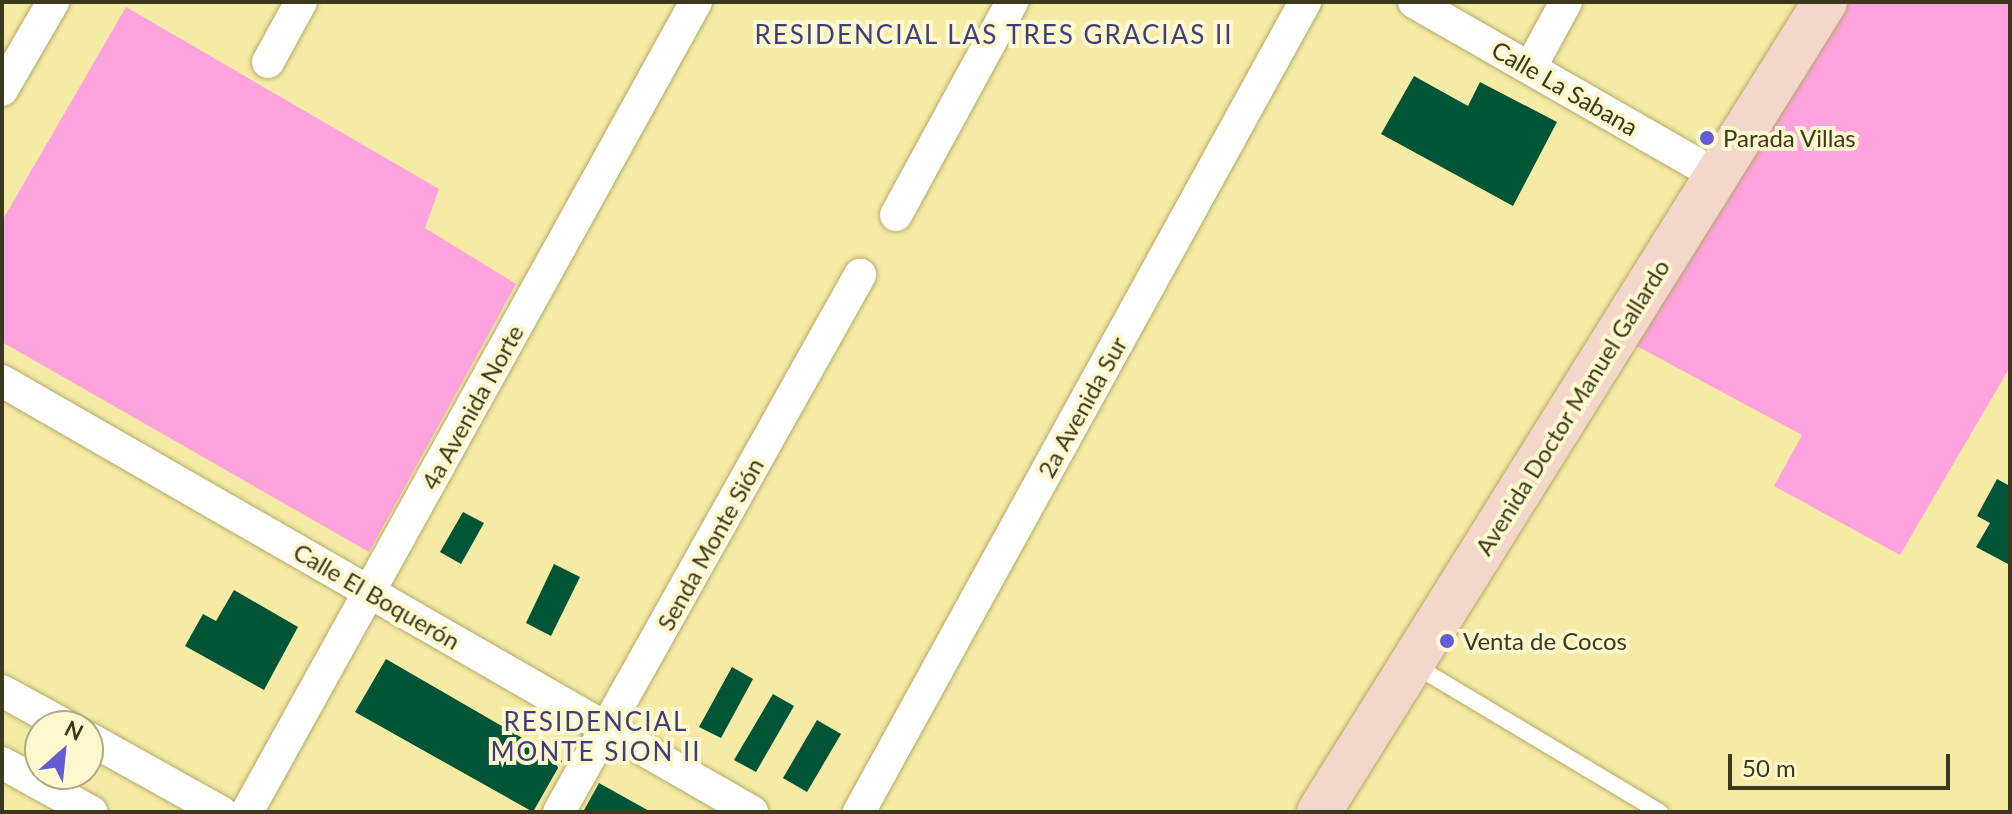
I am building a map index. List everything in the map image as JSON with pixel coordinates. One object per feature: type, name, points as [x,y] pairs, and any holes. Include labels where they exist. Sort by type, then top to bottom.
[{"type":"street","points":[[2,90],[53,2]]},
{"type":"street","points":[[268,62],[301,2]]},
{"type":"street","name":"4a Avenida Norte","points":[[247,812],[696,2]]},
{"type":"street","points":[[896,215],[1012,2]]},
{"type":"street","name":"2a Avenida Sur","points":[[859,812],[1305,2]]},
{"type":"street","name":"Calle La Sabana","points":[[1414,2],[1716,175]]},
{"type":"street","points":[[1530,68],[1566,2]]},
{"type":"street","name":"Avenida Doctor Manuel Gallardo","points":[[1319,812],[1825,2]]},
{"type":"street","name":"Senda Monte Sión","points":[[559,812],[860,275]]},
{"type":"street","name":"Calle El Boquerón","points":[[2,381],[752,812]]},
{"type":"street","points":[[2,691],[37,710]]},
{"type":"street","points":[[104,747],[221,812]]},
{"type":"street","points":[[2,763],[91,812]]},
{"type":"lane","points":[[1413,664],[1660,812]]},
{"type":"shaded area","points":[[1848,2],[2010,2],[2010,367],[1900,555],[1774,486],[1802,435],[1633,344]]},
{"type":"shaded area","points":[[126,7],[439,189],[425,228],[516,284],[369,552],[2,342],[2,221]]},
{"type":"building","points":[[1414,76],[1468,106],[1480,82],[1557,122],[1513,206],[1381,134]]},
{"type":"building","points":[[1997,479],[2010,486],[2010,565],[1976,547],[1990,523],[1977,516]]},
{"type":"building","points":[[463,512],[484,523],[461,564],[440,552]]},
{"type":"building","points":[[554,564],[580,577],[551,636],[526,623]]},
{"type":"building","points":[[234,590],[298,627],[264,690],[185,646],[203,614],[216,621]]},
{"type":"building","points":[[386,659],[562,761],[533,812],[355,712]]},
{"type":"building","points":[[732,667],[753,679],[721,738],[699,727]]},
{"type":"building","points":[[773,694],[794,706],[756,772],[734,760]]},
{"type":"building","points":[[817,720],[841,734],[807,792],[783,778]]},
{"type":"building","points":[[599,783],[651,812],[583,812]]},
{"type":"place","name":"Parada Villas","points":[[1707,138]]},
{"type":"place","name":"Venta de Cocos","points":[[1447,641]]},
{"type":"district","name":"RESIDENCIAL LAS TRES GRACIAS II","points":[[994,35]]},
{"type":"district","name":"RESIDENCIAL MONTE SION II","points":[[596,737]]}]
